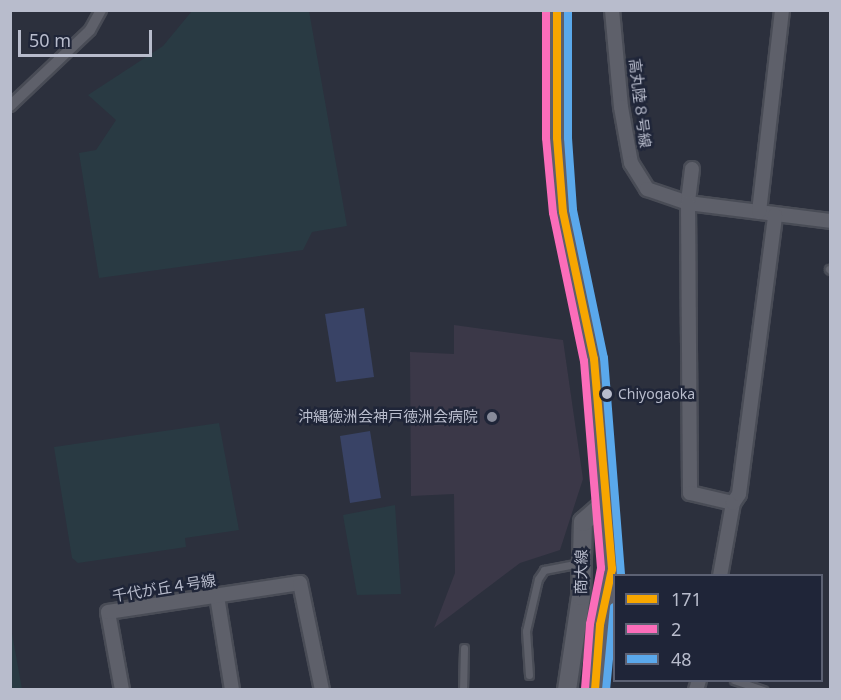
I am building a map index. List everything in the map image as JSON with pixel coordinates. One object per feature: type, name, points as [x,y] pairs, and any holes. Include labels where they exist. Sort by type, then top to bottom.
[{"type":"street","points":[[10,106],[90,30],[101,10]]},
{"type":"street","points":[[557,10],[557,138],[563,212],[594,359],[608,500],[612,569],[600,625],[595,690]]},
{"type":"street","name":"高丸陸８号線","points":[[612,10],[621,107],[631,163],[647,189],[688,203],[831,221]]},
{"type":"street","points":[[759,212],[782,10]]},
{"type":"street","points":[[692,169],[688,203],[690,493],[733,503]]},
{"type":"street","points":[[720,574],[733,503],[739,494],[775,215]]},
{"type":"street","name":"商大線","points":[[567,690],[581,596],[580,563],[583,522],[608,500]]},
{"type":"street","name":"千代が丘４号線","points":[[122,690],[108,612],[300,583],[322,690]]},
{"type":"street","points":[[217,596],[232,690]]},
{"type":"lane","points":[[529,675],[526,632],[538,579],[544,570],[580,563]]},
{"type":"lane","points":[[463,690],[464,648]]},
{"type":"lane","points":[[737,682],[763,690]]},
{"type":"shaded area","points":[[192,11],[309,11],[347,226],[312,232],[303,250],[99,278],[79,153],[96,150],[116,120],[88,95],[163,46]]},
{"type":"shaded area","name":"沖縄徳洲会神戸徳洲会病院","points":[[454,325],[563,340],[583,479],[560,550],[520,563],[434,628],[455,573],[454,494],[411,496],[410,352],[454,354]]},
{"type":"shaded area","points":[[219,423],[239,530],[185,538],[186,547],[78,563],[72,558],[54,447]]},
{"type":"shaded area","points":[[395,505],[401,594],[357,595],[343,515]]},
{"type":"shaded area","points":[[11,628],[22,689],[11,689]]},
{"type":"water","points":[[364,308],[374,377],[336,382],[325,314]]},
{"type":"water","points":[[370,431],[381,498],[350,503],[340,436]]},
{"type":"transit line","name":"2","points":[[546,10],[546,138],[553,213],[584,361],[601,568],[590,624],[585,689]]},
{"type":"transit line","name":"171","points":[[557,10],[557,138],[563,212],[594,359],[612,569],[600,625],[595,690]]},
{"type":"transit line","name":"48","points":[[568,10],[568,138],[573,210],[604,358],[621,574]]},
{"type":"transit line","name":"48","points":[[606,690],[613,617]]},
{"type":"place","name":"Chiyogaoka","points":[[607,394]]},
{"type":"place","name":"沖縄徳洲会神戸徳洲会病院","points":[[492,417]]}]
